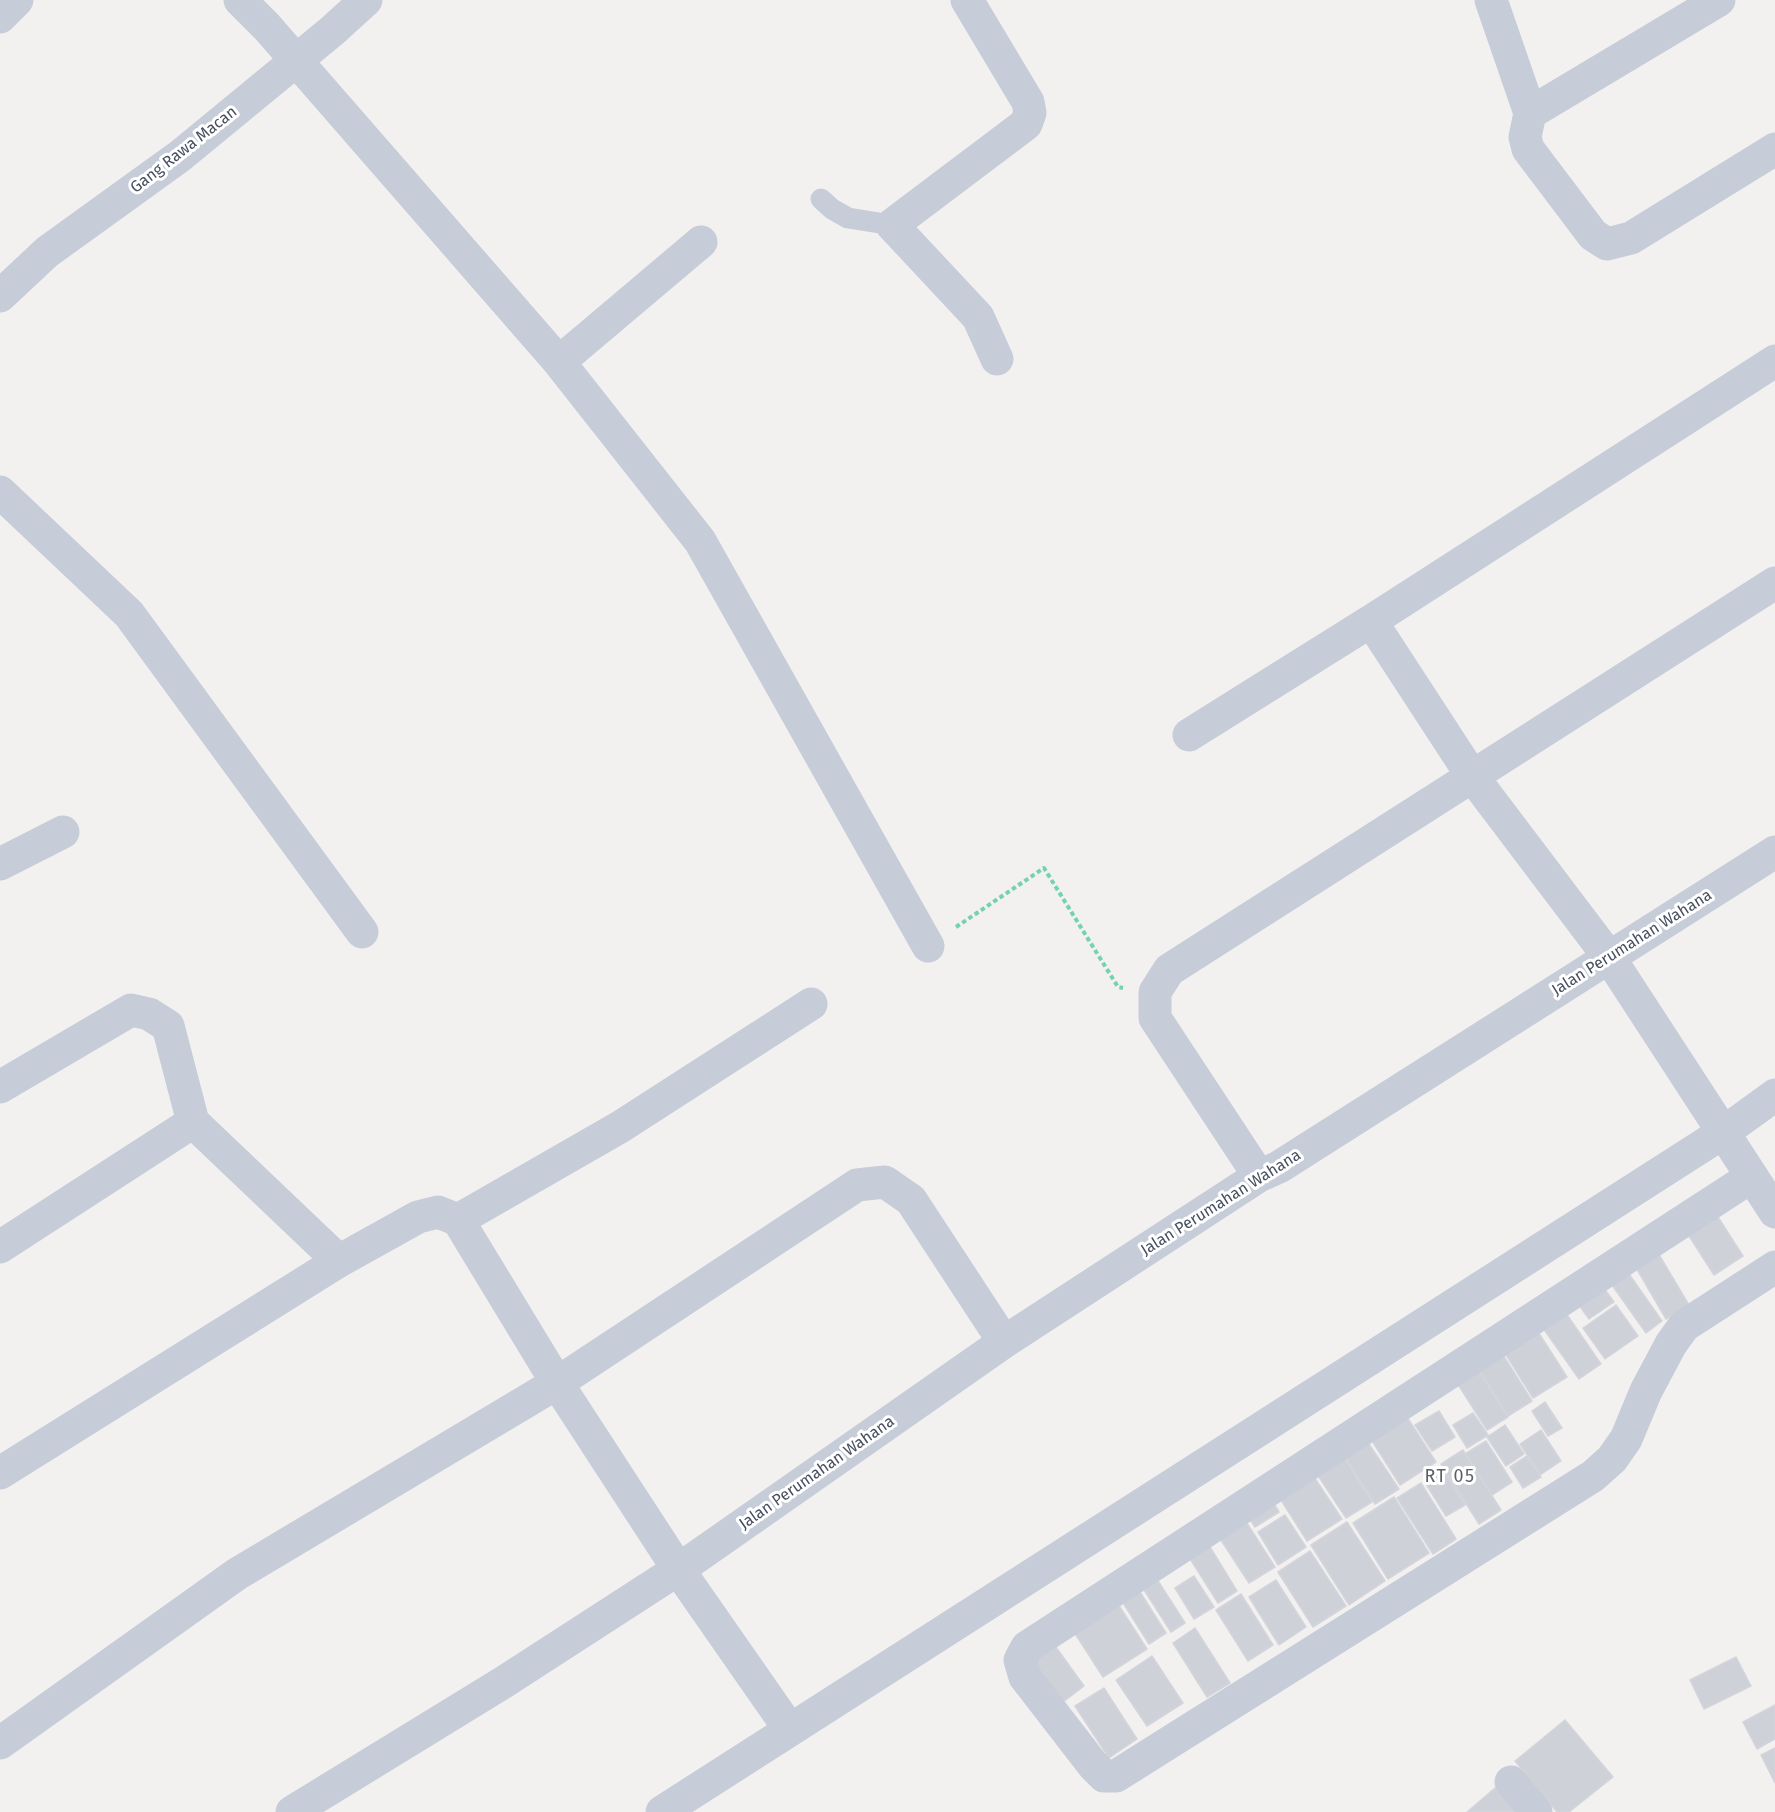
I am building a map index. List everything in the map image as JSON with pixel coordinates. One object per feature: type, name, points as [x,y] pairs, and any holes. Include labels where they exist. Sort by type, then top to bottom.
[{"type":"street","points":[[0,17],[17,0]]},
{"type":"street","points":[[240,0],[559,362],[700,541],[928,946]]},
{"type":"street","name":"Gang Rawa Macan","points":[[0,296],[47,252],[180,156],[366,0]]},
{"type":"street","points":[[967,0],[1028,102],[1030,113],[1026,124],[892,225],[978,317],[997,359]]},
{"type":"street","points":[[1491,0],[1530,113],[1525,137],[1528,149],[1593,235],[1607,244],[1631,238],[1775,149]]},
{"type":"street","points":[[1530,113],[1719,0]]},
{"type":"street","points":[[559,362],[701,242]]},
{"type":"street","points":[[1189,735],[1371,621],[1775,361]]},
{"type":"street","points":[[0,492],[129,614],[363,932]]},
{"type":"street","points":[[1259,1176],[1155,1018],[1155,992],[1169,970],[1775,583]]},
{"type":"street","points":[[1371,621],[1473,776],[1609,957],[1775,1212]]},
{"type":"street","points":[[0,864],[63,832]]},
{"type":"street","name":"Jalan Perumahan Wahana","points":[[292,1812],[504,1682],[678,1569],[1004,1342],[1259,1176],[1279,1167],[1775,852]]},
{"type":"street","points":[[458,1220],[620,1127],[811,1004]]},
{"type":"street","points":[[0,1087],[131,1010],[149,1014],[168,1026],[193,1122],[339,1261]]},
{"type":"street","points":[[662,1812],[1724,1132],[1775,1095]]},
{"type":"street","points":[[0,1247],[193,1122]]},
{"type":"street","points":[[1751,1177],[1028,1647],[1020,1660],[1025,1677],[1093,1765],[1104,1776],[1116,1776],[1593,1476],[1612,1459],[1626,1439],[1646,1391],[1671,1344],[1684,1326],[1775,1268]]},
{"type":"street","points":[[0,1743],[237,1574],[557,1383],[857,1185],[885,1182],[911,1200],[1004,1342]]},
{"type":"street","points":[[0,1473],[339,1261],[418,1217],[438,1212],[458,1220],[557,1383],[678,1569],[786,1724],[786,1732]]},
{"type":"street","points":[[1511,1782],[1536,1812]]},
{"type":"lane","points":[[821,199],[832,209],[848,218],[870,224],[892,225]]},
{"type":"path","points":[[928,946],[1044,868],[1118,987],[1155,992]]},
{"type":"building","points":[[1718,1217],[1743,1256],[1714,1275],[1689,1236]]},
{"type":"building","points":[[1658,1253],[1689,1305],[1666,1319],[1635,1266]]},
{"type":"building","points":[[1629,1274],[1662,1321],[1646,1333],[1612,1285]]},
{"type":"building","points":[[1601,1284],[1614,1302],[1589,1319],[1576,1301]]},
{"type":"building","points":[[1616,1305],[1638,1336],[1605,1359],[1583,1328]]},
{"type":"building","points":[[1561,1306],[1601,1364],[1579,1379],[1538,1321]]},
{"type":"building","points":[[1535,1327],[1567,1377],[1533,1398],[1501,1347]]},
{"type":"building","points":[[1498,1347],[1532,1401],[1508,1416],[1474,1362]]},
{"type":"building","points":[[1473,1362],[1508,1417],[1487,1430],[1452,1375]]},
{"type":"building","points":[[1545,1402],[1562,1428],[1548,1436],[1532,1411]]},
{"type":"building","points":[[1439,1411],[1455,1437],[1432,1451],[1415,1425]]},
{"type":"building","points":[[1473,1413],[1488,1435],[1467,1448],[1453,1425]]},
{"type":"building","points":[[1405,1414],[1436,1462],[1400,1485],[1369,1436]]},
{"type":"building","points":[[1505,1425],[1524,1454],[1506,1466],[1487,1437]]},
{"type":"building","points":[[1541,1430],[1561,1461],[1540,1475],[1520,1444]]},
{"type":"building","points":[[1365,1438],[1399,1489],[1375,1504],[1342,1452]]},
{"type":"building","points":[[1486,1441],[1512,1482],[1492,1495],[1465,1454]]},
{"type":"building","points":[[1463,1450],[1501,1510],[1479,1524],[1441,1464]]},
{"type":"building","points":[[1340,1451],[1372,1502],[1346,1518],[1313,1468]]},
{"type":"building","points":[[1527,1456],[1541,1477],[1523,1488],[1510,1467]]},
{"type":"building","points":[[1308,1468],[1342,1519],[1307,1541],[1274,1489]]},
{"type":"building","points":[[1443,1469],[1465,1505],[1446,1516],[1424,1481]]},
{"type":"building","points":[[1421,1483],[1456,1539],[1433,1554],[1397,1498]]},
{"type":"building","points":[[1270,1497],[1279,1512],[1255,1527],[1246,1513]]},
{"type":"building","points":[[1394,1497],[1429,1553],[1388,1579],[1353,1523]]},
{"type":"building","points":[[1285,1515],[1306,1547],[1278,1565],[1258,1532]]},
{"type":"building","points":[[1243,1517],[1275,1567],[1249,1583],[1217,1534]]},
{"type":"building","points":[[1347,1522],[1385,1581],[1349,1605],[1311,1545]]},
{"type":"building","points":[[1207,1542],[1237,1591],[1218,1603],[1187,1554]]},
{"type":"building","points":[[1310,1551],[1346,1606],[1313,1627],[1278,1572]]},
{"type":"building","points":[[1153,1573],[1185,1623],[1171,1632],[1139,1582]]},
{"type":"building","points":[[1194,1576],[1214,1607],[1194,1619],[1175,1588]]},
{"type":"building","points":[[1276,1580],[1306,1627],[1279,1645],[1249,1597]]},
{"type":"building","points":[[1135,1584],[1166,1633],[1149,1644],[1118,1595]]},
{"type":"building","points":[[1241,1594],[1273,1645],[1248,1661],[1216,1610]]},
{"type":"building","points":[[1118,1604],[1147,1649],[1103,1677],[1074,1632]]},
{"type":"building","points":[[1195,1628],[1230,1683],[1207,1697],[1173,1643]]},
{"type":"building","points":[[1053,1643],[1084,1686],[1054,1709],[1022,1666]]},
{"type":"building","points":[[1152,1656],[1183,1703],[1147,1726],[1116,1680]]},
{"type":"building","points":[[1736,1657],[1751,1686],[1704,1709],[1690,1680]]},
{"type":"building","points":[[1104,1688],[1137,1739],[1109,1758],[1075,1706]]},
{"type":"building","points":[[1775,1705],[1775,1739],[1757,1749],[1743,1722]]},
{"type":"building","points":[[1565,1720],[1613,1777],[1569,1812],[1557,1812],[1515,1761]]},
{"type":"building","points":[[1775,1748],[1775,1783],[1761,1755]]},
{"type":"building","points":[[1495,1788],[1515,1812],[1467,1812]]},
{"type":"district","name":"RT 05","points":[[1450,1477]]}]
